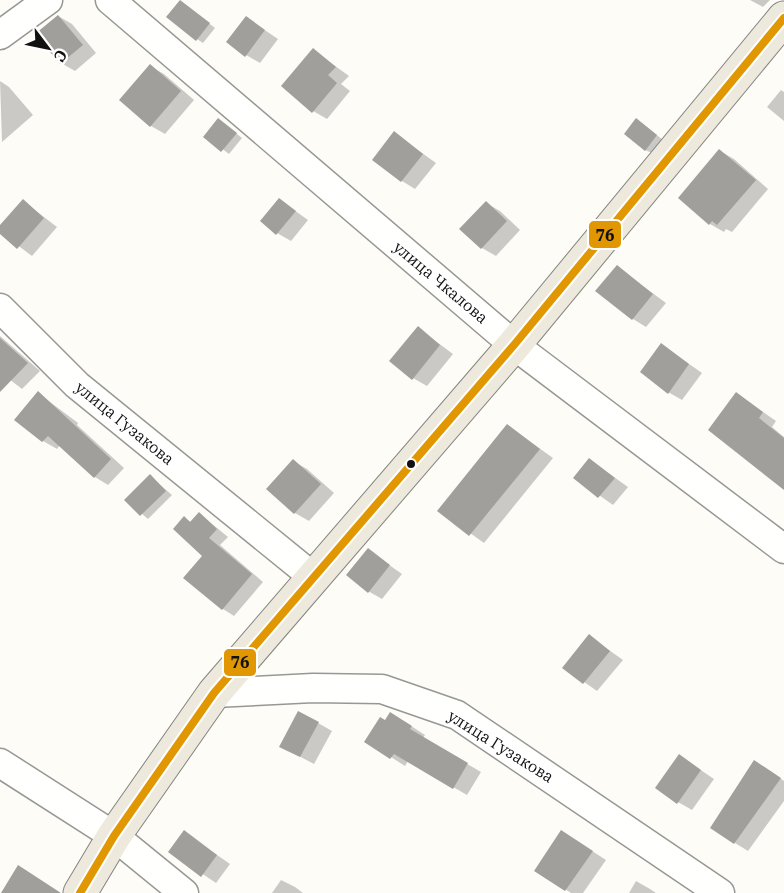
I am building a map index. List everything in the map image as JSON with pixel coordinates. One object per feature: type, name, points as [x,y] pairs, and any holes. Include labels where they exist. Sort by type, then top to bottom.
[{"type":"main road","points":[[80,893],[114,836],[214,693],[312,576],[514,345],[784,18]]},
{"type":"street","points":[[0,35],[48,0]]},
{"type":"street","name":"улица Чкалова","points":[[110,0],[514,345],[784,549]]},
{"type":"street","name":"улица Гузакова","points":[[0,308],[77,385],[312,576]]},
{"type":"street","name":"улица Гузакова","points":[[214,693],[313,688],[382,689],[458,715],[720,893]]},
{"type":"street","points":[[0,763],[114,836],[184,893]]},
{"type":"building","points":[[180,0],[210,23],[196,41],[166,17]]},
{"type":"building","points":[[58,15],[83,45],[60,64],[35,34]]},
{"type":"building","points":[[246,16],[265,30],[245,57],[226,42]]},
{"type":"building","points":[[313,48],[336,67],[328,75],[337,83],[312,113],[281,86]]},
{"type":"building","points":[[150,64],[181,91],[150,127],[119,100]]},
{"type":"building","points":[[218,118],[237,133],[221,152],[203,137]]},
{"type":"building","points":[[636,118],[657,135],[645,151],[624,134]]},
{"type":"building","points":[[394,131],[423,154],[401,182],[372,160]]},
{"type":"building","points":[[719,149],[756,180],[717,225],[712,221],[709,225],[678,198]]},
{"type":"building","points":[[279,198],[296,211],[276,235],[260,221]]},
{"type":"building","points":[[23,199],[44,218],[17,249],[0,234],[0,225]]},
{"type":"building","points":[[486,201],[507,221],[481,249],[459,229]]},
{"type":"building","points":[[617,265],[653,294],[632,320],[595,291]]},
{"type":"building","points":[[418,326],[440,345],[412,380],[389,361]]},
{"type":"building","points":[[0,338],[28,363],[0,392]]},
{"type":"building","points":[[661,343],[689,364],[668,394],[640,372]]},
{"type":"building","points":[[38,391],[111,459],[94,478],[48,436],[42,442],[14,420]]},
{"type":"building","points":[[736,392],[763,412],[759,418],[784,438],[784,490],[708,430]]},
{"type":"building","points":[[507,424],[540,449],[469,536],[437,511]]},
{"type":"building","points":[[589,458],[615,478],[598,498],[573,478]]},
{"type":"building","points":[[293,459],[321,484],[294,514],[266,489]]},
{"type":"building","points":[[150,474],[166,491],[140,516],[124,500]]},
{"type":"building","points":[[199,512],[217,529],[209,538],[252,574],[222,610],[183,578],[202,556],[173,529],[184,516],[190,522]]},
{"type":"building","points":[[368,548],[390,565],[368,593],[346,575]]},
{"type":"building","points":[[589,634],[610,651],[583,684],[562,668]]},
{"type":"building","points":[[298,711],[319,722],[300,757],[279,747]]},
{"type":"building","points":[[390,712],[412,726],[410,729],[468,763],[453,789],[394,754],[390,759],[364,742],[380,717],[385,720]]},
{"type":"building","points":[[679,754],[701,770],[677,804],[655,788]]},
{"type":"building","points":[[754,760],[781,778],[734,844],[710,828]]},
{"type":"building","points":[[184,830],[217,855],[201,877],[168,852]]},
{"type":"building","points":[[561,830],[593,851],[565,891],[534,871]]},
{"type":"building","points":[[18,865],[61,893],[1,893]]},
{"type":"transit line","name":"76","points":[[80,893],[114,836],[214,693],[514,345],[784,18]]}]
